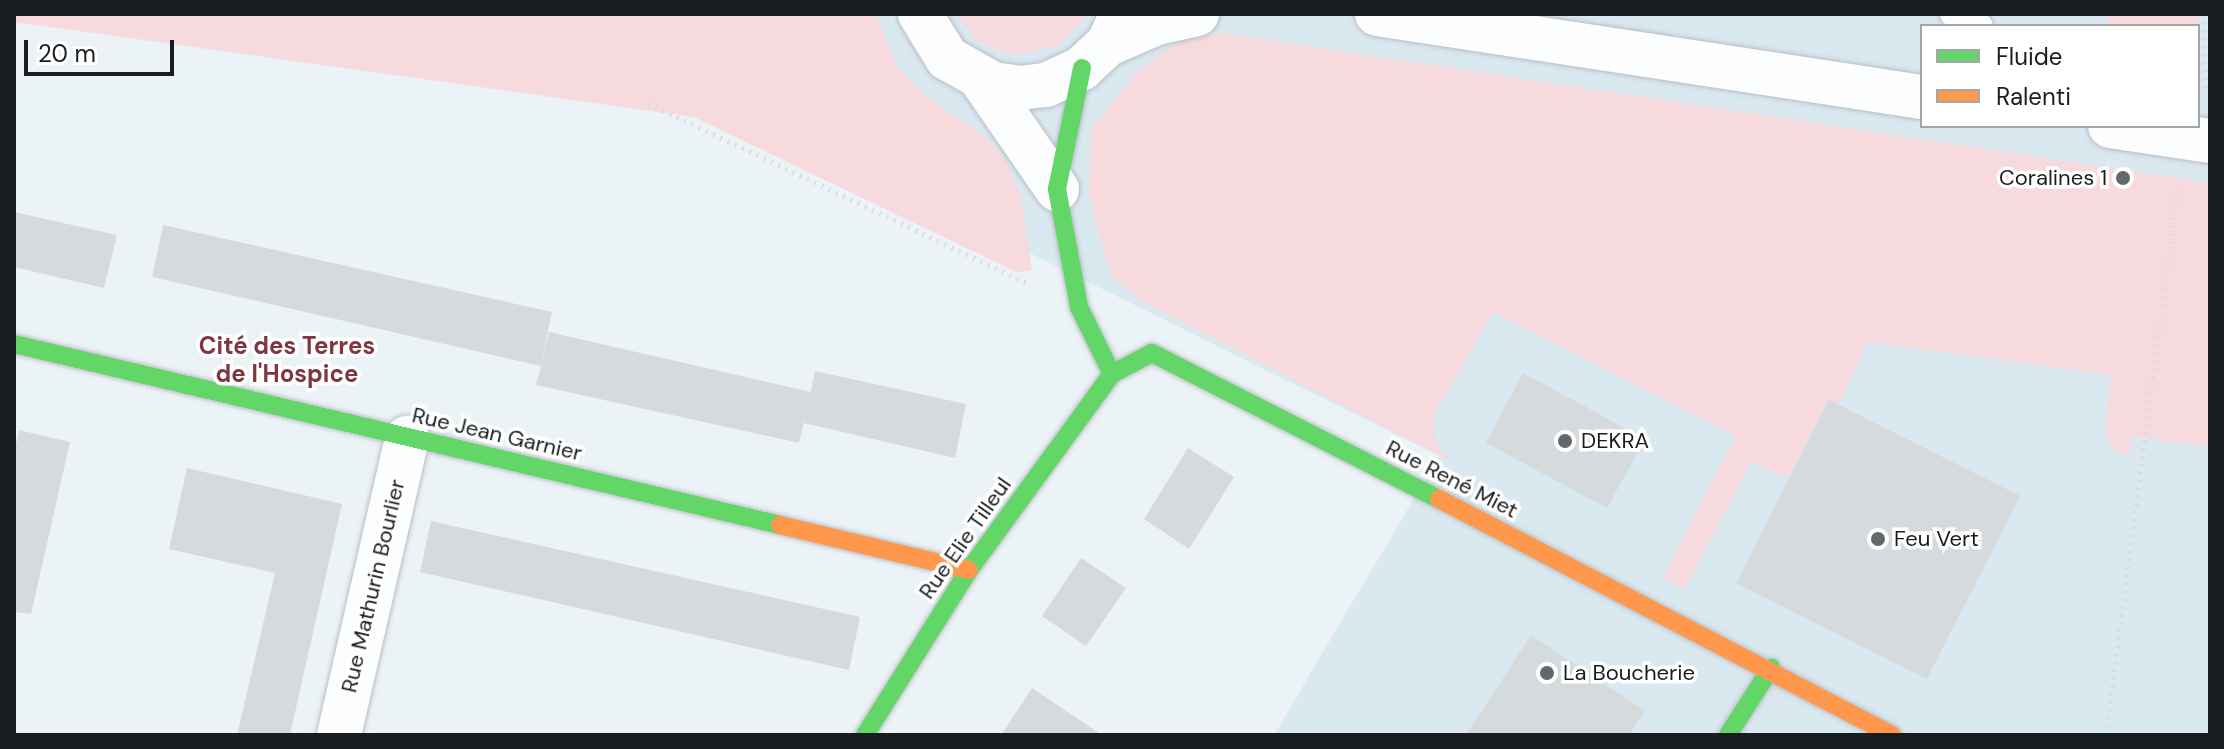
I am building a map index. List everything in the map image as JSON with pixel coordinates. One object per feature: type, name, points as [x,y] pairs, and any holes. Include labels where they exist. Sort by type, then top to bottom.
[{"type":"street","points":[[920,14],[947,58],[981,79],[1020,88],[1046,85],[1104,42],[1197,14]]},
{"type":"street","points":[[1377,14],[1920,97]]},
{"type":"street","points":[[1057,189],[1104,42]]},
{"type":"street","points":[[981,79],[1057,189],[1079,307],[1112,374]]},
{"type":"street","name":"Rue Jean Garnier","points":[[14,344],[969,570]]},
{"type":"street","name":"Rue René Miet","points":[[1112,374],[1152,353],[1771,668],[1892,735]]},
{"type":"street","name":"Rue Elie Tilleul","points":[[865,735],[969,570],[1112,374]]},
{"type":"street","name":"Rue Mathurin Bourlier","points":[[339,735],[407,438]]},
{"type":"street","points":[[1728,735],[1771,668]]},
{"type":"lane","points":[[1952,14],[1976,24]]},
{"type":"path","points":[[2200,104],[2204,14]]},
{"type":"path","points":[[648,103],[1079,307]]},
{"type":"path","points":[[2106,735],[2199,128]]},
{"type":"shaded area","points":[[14,14],[876,14],[897,66],[924,95],[986,138],[1006,160],[1021,197],[1032,271],[1016,272],[694,117],[14,22]]},
{"type":"shaded area","points":[[854,14],[2210,14],[2210,735],[1274,735],[1439,456],[820,149]]},
{"type":"shaded area","points":[[955,14],[1088,14],[1058,46],[1014,55],[978,42]]},
{"type":"shaded area","points":[[2107,14],[2198,14],[2198,24],[2107,24]]},
{"type":"shaded area","points":[[1220,33],[2210,183],[2210,447],[2132,436],[2129,456],[2114,451],[2105,432],[2111,375],[1867,342],[1839,405],[1828,400],[1788,478],[1751,462],[1684,590],[1663,577],[1736,436],[1493,312],[1433,416],[1436,443],[1450,461],[1142,301],[1111,276],[1089,195],[1091,129],[1136,73],[1161,53],[1182,41]]},
{"type":"building","points":[[14,212],[117,235],[104,288],[14,267]]},
{"type":"building","points":[[163,225],[552,312],[541,365],[549,332],[811,392],[799,443],[536,385],[541,366],[152,277]]},
{"type":"building","points":[[815,371],[966,404],[955,458],[804,423]]},
{"type":"building","name":"DEKRA","points":[[1523,373],[1645,439],[1607,508],[1486,443]]},
{"type":"building","name":"Feu Vert","points":[[1829,400],[2020,496],[1927,679],[1736,583]]},
{"type":"building","points":[[19,430],[70,442],[31,614],[14,612],[14,453]]},
{"type":"building","points":[[1188,448],[1234,477],[1189,549],[1144,519]]},
{"type":"building","points":[[187,468],[342,504],[290,735],[237,735],[275,573],[169,549]]},
{"type":"building","points":[[431,521],[860,617],[849,670],[420,572]]},
{"type":"building","points":[[1081,558],[1126,588],[1086,646],[1042,616]]},
{"type":"building","name":"La Boucherie","points":[[1531,635],[1645,711],[1629,735],[1466,735]]},
{"type":"building","points":[[1032,688],[1102,735],[1001,735]]},
{"type":"traffic: fast","points":[[1082,68],[1057,189],[1079,307],[1112,374]]},
{"type":"traffic: fast","points":[[14,344],[780,525]]},
{"type":"traffic: fast","points":[[865,735],[969,570],[1112,374],[1152,353],[1439,499]]},
{"type":"traffic: fast","points":[[1728,735],[1771,668]]},
{"type":"traffic: slow","points":[[1439,499],[1892,735]]},
{"type":"traffic: slow","points":[[780,525],[969,570]]},
{"type":"place","name":"Coralines 1","points":[[2123,178]]},
{"type":"place","name":"DEKRA","points":[[1565,441]]},
{"type":"place","name":"Feu Vert","points":[[1878,539]]},
{"type":"place","name":"La Boucherie","points":[[1547,673]]},
{"type":"district","name":"Cité des Terres de l'Hospice","points":[[287,360]]}]
